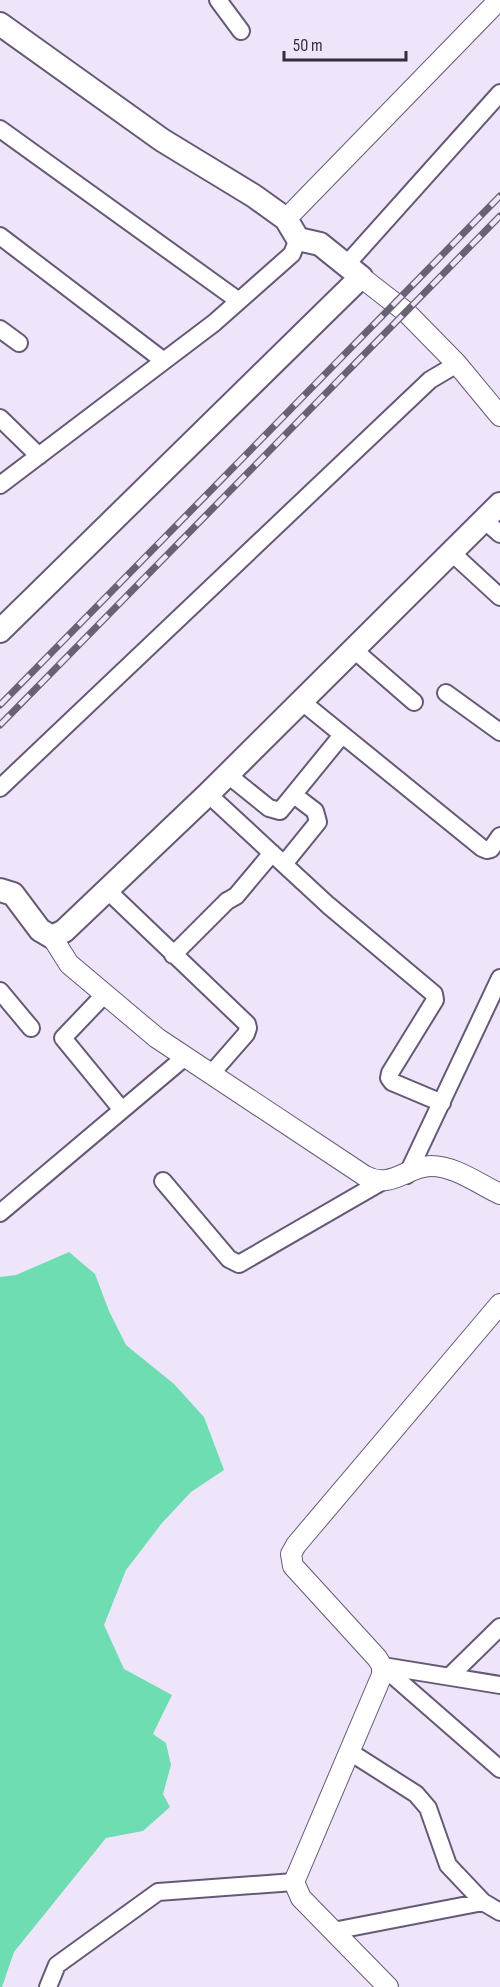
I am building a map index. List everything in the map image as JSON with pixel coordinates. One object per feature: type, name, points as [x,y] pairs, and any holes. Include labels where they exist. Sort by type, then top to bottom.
[{"type":"main road","points":[[0,24],[162,140],[254,196],[286,219],[298,239],[320,244],[353,271],[0,631]]},
{"type":"main road","points":[[0,890],[13,894],[40,930],[52,938],[64,931],[228,775],[451,552],[492,527],[500,504]]},
{"type":"street","points":[[218,0],[241,31]]},
{"type":"street","points":[[286,219],[499,0]]},
{"type":"street","points":[[500,93],[353,271],[406,312],[457,364],[500,416]]},
{"type":"street","points":[[0,129],[239,301]]},
{"type":"street","points":[[0,236],[164,361]]},
{"type":"street","points":[[0,485],[214,323],[292,254],[298,239]]},
{"type":"street","points":[[0,329],[19,343]]},
{"type":"street","points":[[0,788],[430,380],[457,364]]},
{"type":"street","points":[[0,418],[39,456]]},
{"type":"street","points":[[451,552],[500,597]]},
{"type":"street","points":[[353,649],[414,702]]},
{"type":"street","points":[[446,693],[500,732]]},
{"type":"street","points":[[301,701],[482,848],[491,849],[500,836]]},
{"type":"street","points":[[228,775],[269,808],[280,811],[342,735]]},
{"type":"street","points":[[208,794],[328,905],[434,994],[435,1000],[389,1078],[392,1082],[442,1103]]},
{"type":"street","points":[[173,955],[227,902],[236,897],[318,822],[315,811],[294,795]]},
{"type":"street","points":[[107,890],[248,1026],[246,1034],[211,1074]]},
{"type":"street","points":[[52,938],[69,964],[157,1038],[365,1176],[381,1182]]},
{"type":"street","points":[[407,1174],[500,978]]},
{"type":"street","points":[[0,991],[32,1028]]},
{"type":"street","points":[[105,994],[63,1038],[122,1110]]},
{"type":"street","points":[[0,1213],[185,1057]]},
{"type":"street","points":[[163,1181],[229,1259],[239,1264],[381,1182],[421,1167],[451,1169],[499,1190]]},
{"type":"street","points":[[500,1304],[296,1545],[291,1554],[293,1566],[382,1666],[500,1769]]},
{"type":"street","points":[[450,1676],[500,1627]]},
{"type":"street","points":[[382,1666],[500,1685]]},
{"type":"street","points":[[382,1666],[378,1688],[294,1882],[301,1898],[385,1986]]},
{"type":"street","points":[[350,1752],[416,1794],[423,1801],[428,1808],[448,1865],[483,1902],[500,1912]]},
{"type":"street","points":[[48,1987],[57,1965],[158,1893],[294,1882]]},
{"type":"street","points":[[333,1931],[483,1902]]},
{"type":"shaded area","points":[[69,1252],[95,1274],[109,1311],[126,1345],[174,1384],[204,1417],[224,1470],[191,1492],[162,1523],[126,1570],[104,1625],[124,1669],[172,1695],[153,1734],[166,1743],[171,1765],[163,1794],[170,1807],[143,1831],[106,1838],[14,1952],[2,1987],[0,1987],[0,1277],[16,1275]]},
{"type":"railway","points":[[0,705],[500,196]]},
{"type":"railway","points":[[0,725],[500,216]]}]
